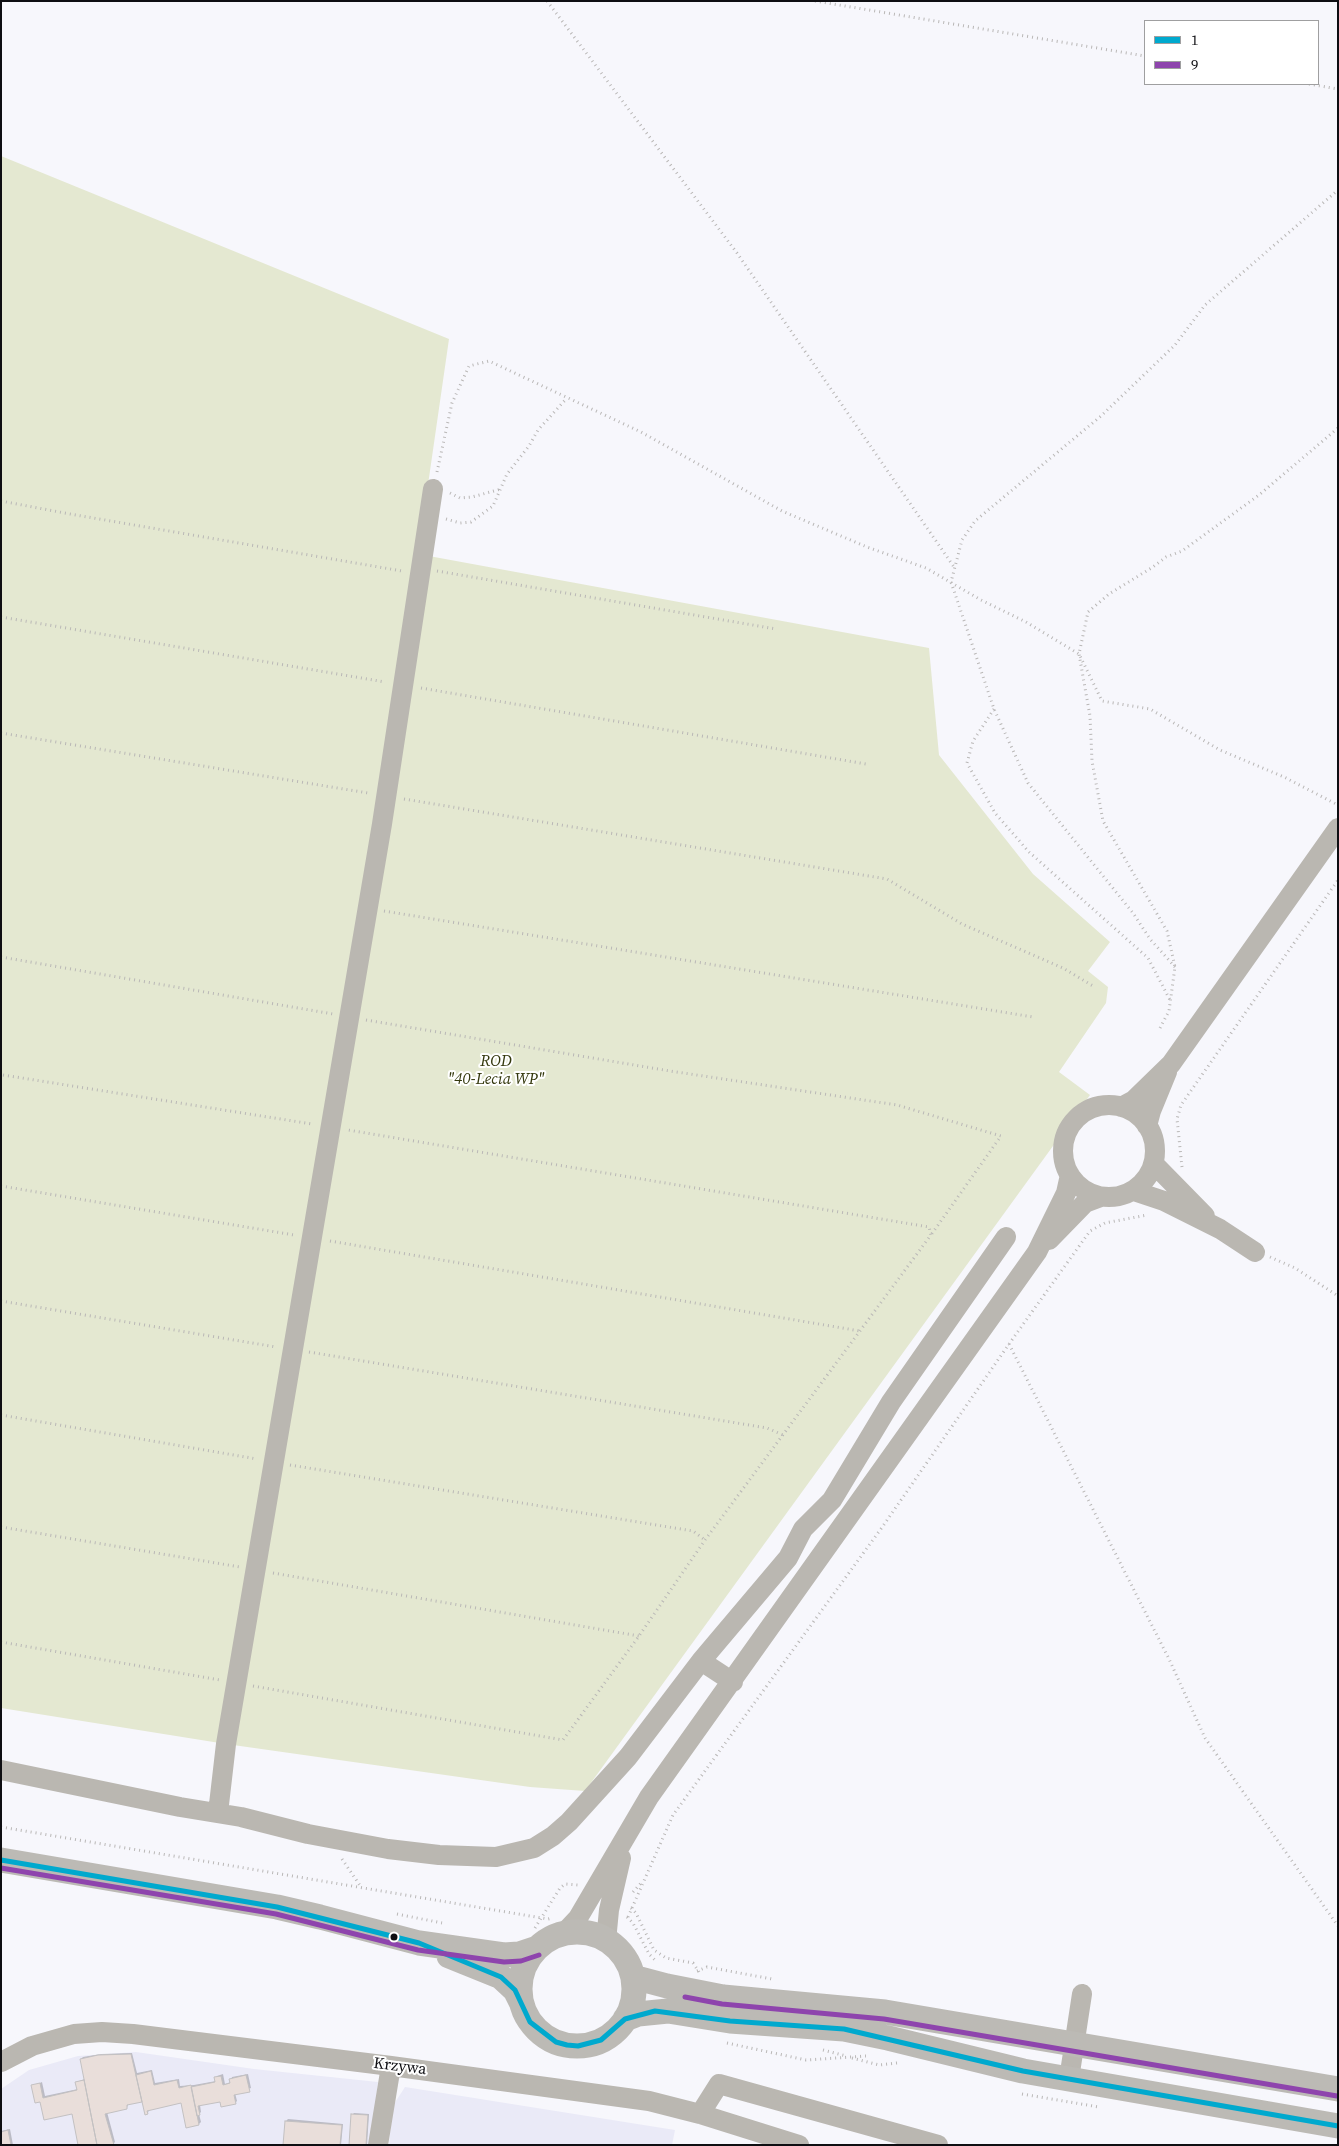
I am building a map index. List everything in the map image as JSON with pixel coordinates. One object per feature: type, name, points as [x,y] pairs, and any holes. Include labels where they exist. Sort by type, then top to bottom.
[{"type":"main road","points":[[1,1860],[277,1907],[419,1943],[504,1955],[519,1954],[537,1948],[548,1940],[563,1934],[586,1933],[606,1941],[622,1956],[633,1977],[632,1998],[625,2018],[618,2028],[601,2040],[584,2045],[567,2045],[556,2042],[530,2022],[515,1990],[501,1978],[419,1943]]},
{"type":"main road","points":[[521,2002],[520,1980],[524,1968],[537,1948]]},
{"type":"main road","points":[[633,1977],[723,1997],[884,2012],[1338,2089]]},
{"type":"main road","points":[[625,2018],[638,2014],[668,2011],[730,2021],[844,2030],[888,2038],[1069,2079],[1338,2126]]},
{"type":"street","points":[[218,1813],[226,1744],[387,796],[420,574],[440,484]]},
{"type":"street","points":[[1121,1107],[1134,1100],[1171,1064],[1338,828]]},
{"type":"street","points":[[1147,1126],[1151,1111],[1171,1064]]},
{"type":"street","points":[[1101,1197],[1081,1187],[1070,1175],[1064,1159],[1065,1138],[1076,1120],[1093,1108],[1103,1106],[1121,1107],[1135,1113],[1147,1126],[1154,1141],[1154,1164],[1169,1194],[1255,1252]]},
{"type":"street","points":[[1134,1191],[1142,1184],[1154,1164]]},
{"type":"street","points":[[563,1934],[578,1918],[649,1797],[733,1682],[1037,1252],[1066,1193],[1070,1175]]},
{"type":"street","points":[[1037,1252],[1085,1203],[1101,1197],[1112,1197],[1134,1191],[1169,1194]]},
{"type":"street","points":[[1,1770],[241,1817],[328,1838],[440,1855],[496,1857],[534,1848],[570,1822],[609,1779],[701,1661],[788,1558],[803,1529],[832,1500],[891,1402],[1006,1237]]},
{"type":"street","points":[[701,1661],[733,1682]]},
{"type":"street","points":[[606,1941],[609,1910],[626,1839]]},
{"type":"street","points":[[1069,2079],[1076,2044],[1082,1994]]},
{"type":"street","name":"Krzywa","points":[[1,2062],[32,2046],[74,2034],[102,2032],[164,2038],[629,2098],[700,2114],[797,2145]]},
{"type":"street","points":[[378,2145],[392,2066]]},
{"type":"street","points":[[700,2114],[719,2084],[938,2145]]},
{"type":"path","points":[[547,1],[738,253],[954,568]]},
{"type":"path","points":[[815,1],[1144,56]]},
{"type":"path","points":[[1316,85],[1338,88]]},
{"type":"path","points":[[1175,967],[1150,939],[1133,913],[1028,783],[994,709],[951,582],[962,540],[975,521],[1100,416],[1175,345],[1205,305],[1338,190]]},
{"type":"path","points":[[567,398],[538,430],[529,446],[507,474],[493,506],[471,522],[460,523],[439,516],[440,484],[438,468],[452,403],[469,366],[489,361],[641,432],[782,511],[867,547],[926,568],[1026,622],[1079,654],[1102,701],[1150,709],[1220,750],[1284,777],[1338,805]]},
{"type":"path","points":[[1160,1028],[1169,1011],[1175,967],[1167,931],[1103,821],[1092,761],[1090,716],[1079,654],[1088,612],[1109,594],[1166,557],[1182,551],[1259,495],[1338,428]]},
{"type":"path","points":[[438,468],[440,484],[450,494],[460,498],[472,497],[501,489]]},
{"type":"path","points":[[1,500],[70,514],[420,574],[436,570],[776,629]]},
{"type":"path","points":[[1,617],[866,764]]},
{"type":"path","points":[[994,709],[973,741],[967,763],[995,813],[1028,852],[1148,958],[1171,1002]]},
{"type":"path","points":[[1,733],[888,879],[962,924],[1062,968],[1093,986]]},
{"type":"path","points":[[628,1917],[673,1816],[883,1526],[1009,1344],[1090,1232],[1105,1223],[1156,1213],[1183,1174],[1177,1119],[1181,1105],[1338,880]]},
{"type":"path","points":[[368,909],[1032,1018]]},
{"type":"path","points":[[1,957],[670,1071],[897,1105],[1001,1136],[931,1235],[705,1540],[639,1636],[563,1740],[1,1642]]},
{"type":"path","points":[[3,1075],[332,1127],[929,1228],[931,1235]]},
{"type":"path","points":[[1,1186],[860,1331]]},
{"type":"path","points":[[1255,1252],[1296,1268],[1338,1296]]},
{"type":"path","points":[[1,1301],[767,1428],[783,1435]]},
{"type":"path","points":[[1009,1344],[1169,1659],[1205,1738],[1338,1926]]},
{"type":"path","points":[[1,1415],[693,1531],[705,1540]]},
{"type":"path","points":[[1,1527],[639,1636]]},
{"type":"path","points":[[1,1827],[542,1918]]},
{"type":"path","points":[[328,1838],[361,1888]]},
{"type":"shaded area","points":[[136,2052],[254,2069],[378,2082],[371,2145],[1,2145],[1,2089],[29,2070],[78,2056]]},
{"type":"shaded area","points":[[405,2087],[675,2130],[672,2145],[389,2145],[392,2107]]},
{"type":"green space","name":"ROD \"40-Lecia WP\"","points":[[1,156],[449,339],[418,554],[929,648],[939,755],[1033,874],[1110,942],[1088,971],[1108,987],[1106,1003],[1059,1072],[1090,1095],[585,1791],[530,1787],[226,1744],[1,1708]]},
{"type":"building","points":[[131,2054],[142,2102],[127,2105],[127,2109],[105,2114],[114,2145],[97,2145],[80,2059],[98,2055]]},
{"type":"building","points":[[151,2071],[154,2085],[177,2080],[179,2088],[191,2085],[199,2125],[186,2128],[181,2103],[147,2111],[148,2114],[145,2115],[136,2075]]},
{"type":"building","points":[[246,2075],[250,2092],[234,2095],[236,2104],[221,2107],[220,2102],[198,2106],[200,2115],[197,2116],[191,2087],[215,2082],[214,2077],[221,2076],[223,2085],[230,2083],[229,2079]]},
{"type":"building","points":[[84,2080],[97,2145],[78,2145],[72,2114],[44,2120],[40,2102],[35,2103],[31,2085],[40,2083],[43,2098],[77,2090],[75,2082]]},
{"type":"building","points":[[351,2114],[368,2115],[366,2145],[349,2145]]},
{"type":"building","points":[[285,2121],[342,2125],[340,2145],[283,2145]]},
{"type":"building","points":[[8,2130],[11,2145],[1,2145],[1,2132]]},
{"type":"transit line","name":"1","points":[[1,1860],[277,1907],[419,1943],[501,1977],[515,1990],[530,2022],[556,2042],[567,2045],[578,2046],[601,2040],[625,2019],[655,2011],[730,2021],[844,2029],[1023,2071],[1338,2126]]},
{"type":"transit line","name":"9","points":[[1,1868],[276,1914],[418,1950],[504,1962],[521,1961],[539,1955]]},
{"type":"transit line","name":"9","points":[[685,1997],[722,2004],[884,2019],[1337,2096]]}]
